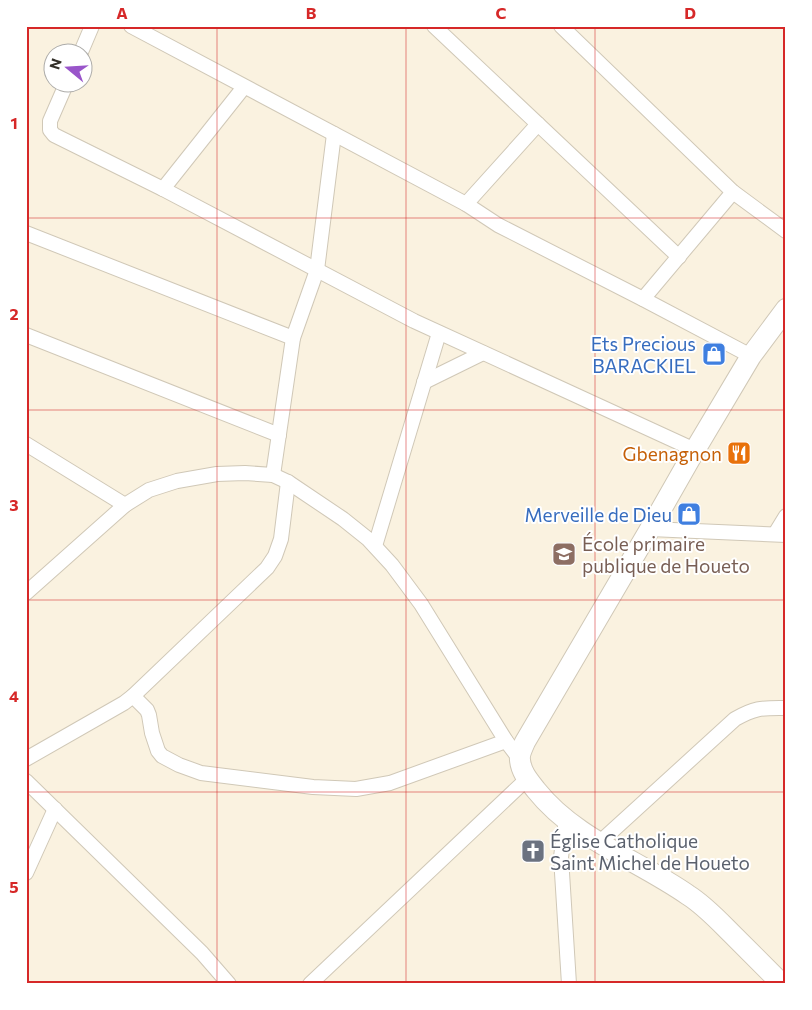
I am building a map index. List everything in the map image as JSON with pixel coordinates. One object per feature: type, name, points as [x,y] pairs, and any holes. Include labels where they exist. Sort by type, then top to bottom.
[{"type":"street","points":[[85,42],[92,26]]},
{"type":"street","points":[[131,26],[466,204],[498,225],[751,356]]},
{"type":"street","points":[[434,26],[679,257]]},
{"type":"street","points":[[562,26],[733,192],[786,231]]},
{"type":"street","points":[[163,189],[244,87]]},
{"type":"street","points":[[63,92],[50,121],[50,130],[54,135],[163,189],[414,321],[695,450]]},
{"type":"street","points":[[466,204],[538,124]]},
{"type":"street","points":[[273,475],[293,338],[317,270],[334,134]]},
{"type":"street","points":[[643,299],[733,192]]},
{"type":"street","points":[[26,233],[293,338]]},
{"type":"street","points":[[782,984],[713,915],[690,895],[598,843],[545,802],[527,779],[522,769],[520,758],[524,742],[695,450],[751,356],[786,309]]},
{"type":"street","points":[[375,546],[439,332]]},
{"type":"street","points":[[26,335],[278,435]]},
{"type":"street","points":[[424,382],[483,353]]},
{"type":"street","points":[[26,444],[125,505]]},
{"type":"street","points":[[26,594],[125,505],[149,490],[177,480],[217,474],[273,475],[288,482],[343,519],[368,539],[392,565],[421,604],[506,741],[520,758]]},
{"type":"street","points":[[26,759],[133,696],[267,568],[276,556],[281,539],[288,482]]},
{"type":"street","points":[[650,529],[780,535],[786,516]]},
{"type":"street","points":[[133,696],[147,710],[158,751],[162,756],[179,765],[201,773],[313,787],[356,789],[390,783],[506,741]]},
{"type":"street","points":[[598,843],[735,719],[760,708],[786,708]]},
{"type":"street","points":[[310,984],[527,779]]},
{"type":"street","points":[[26,781],[202,953],[228,984]]},
{"type":"street","points":[[26,873],[55,809]]},
{"type":"street","points":[[566,819],[561,858],[569,984]]},
{"type":"place","name":"Ets Precious BARACKIEL","points":[[714,354]]},
{"type":"place","name":"Gbenagnon","points":[[739,453]]},
{"type":"place","name":"Merveille de Dieu","points":[[689,514]]},
{"type":"place","name":"École primaire publique de Houeto","points":[[564,554]]},
{"type":"place","name":"Église Catholique Saint Michel de Houeto","points":[[533,851]]}]
